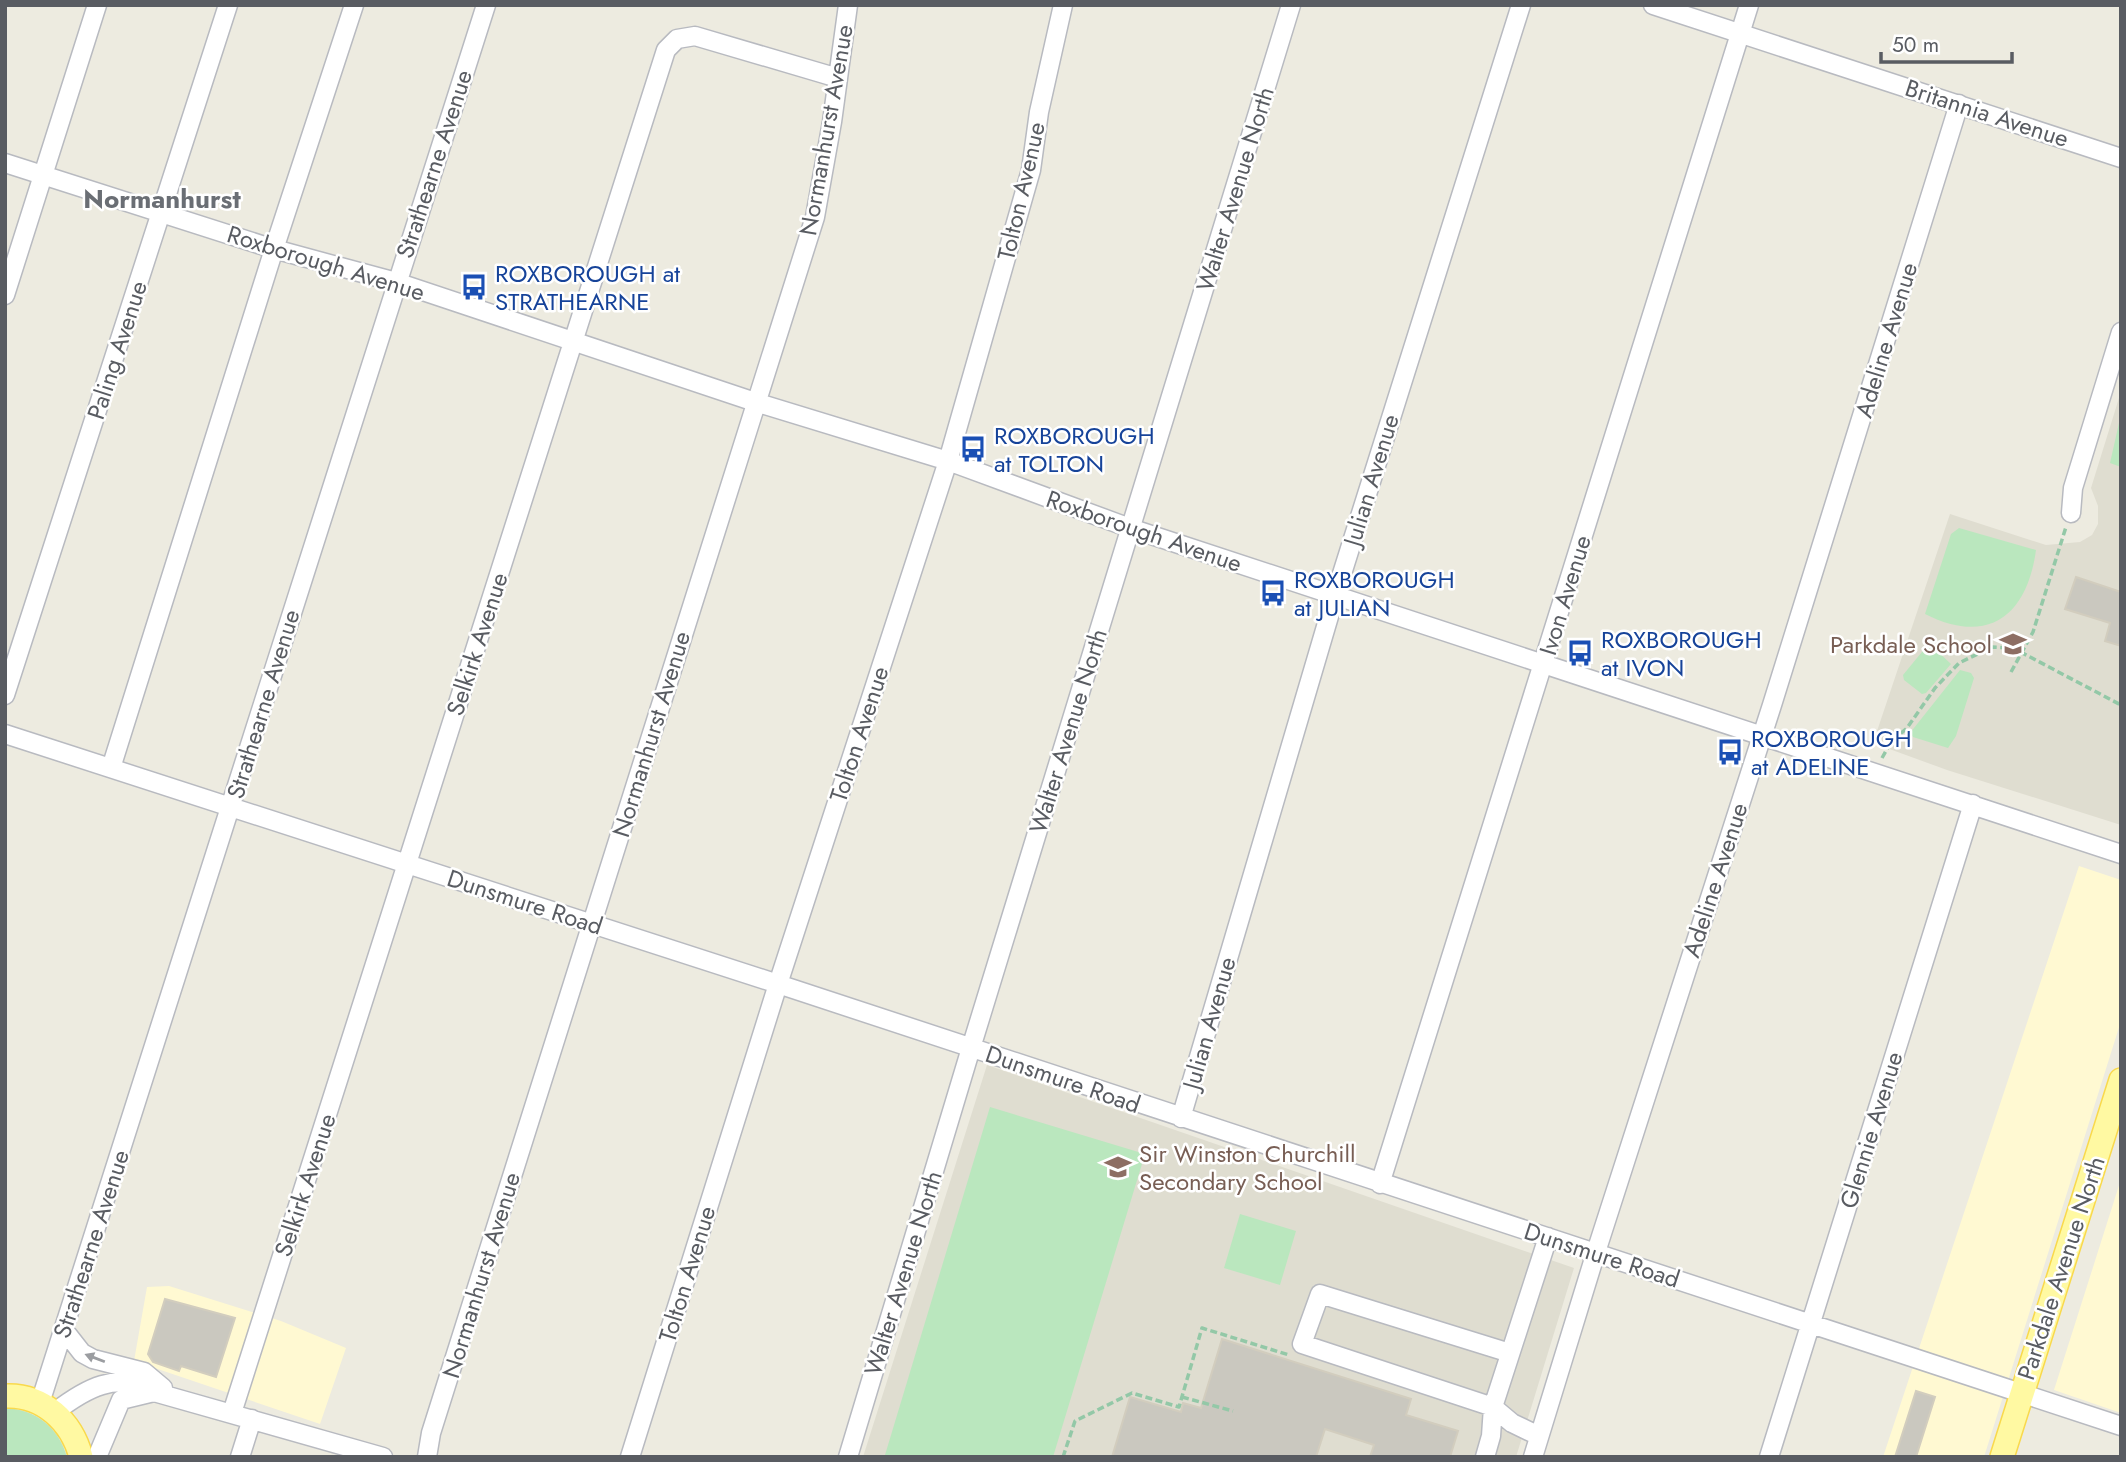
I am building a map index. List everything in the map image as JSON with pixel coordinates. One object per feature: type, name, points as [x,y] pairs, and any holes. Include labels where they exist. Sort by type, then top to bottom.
[{"type":"main road","name":"Parkdale Avenue North","points":[[2001,1457],[2121,1080]]},
{"type":"main road","points":[[7,1394],[47,1407],[68,1426],[78,1444],[81,1457]]},
{"type":"street","points":[[5,295],[97,5]]},
{"type":"street","name":"Paling Avenue","points":[[5,695],[228,5]]},
{"type":"street","points":[[111,768],[274,249],[354,5]]},
{"type":"street","name":"Strathearne Avenue","points":[[47,1407],[64,1330],[485,5]]},
{"type":"street","name":"Normanhurst Avenue","points":[[427,1457],[431,1433],[815,217],[848,5]]},
{"type":"street","name":"Tolton Avenue","points":[[630,1457],[778,984],[948,461],[1031,170],[1039,112],[1063,5]]},
{"type":"street","name":"Walter Avenue North","points":[[848,1457],[1291,5]]},
{"type":"street","name":"Julian Avenue","points":[[1181,1118],[1335,596],[1521,5]]},
{"type":"street","name":"Britannia Avenue","points":[[1653,5],[2121,158]]},
{"type":"street","name":"Ivon Avenue","points":[[1380,1184],[1749,5]]},
{"type":"street","name":"Selkirk Avenue","points":[[232,1413],[665,53],[671,44],[684,36],[695,36],[838,78]]},
{"type":"street","name":"Adeline Avenue","points":[[1533,1457],[1959,104]]},
{"type":"street","name":"Roxborough Avenue","points":[[5,163],[274,249],[396,282],[755,402],[948,461],[1130,528],[2121,854]]},
{"type":"street","points":[[2071,513],[2073,488],[2121,332]]},
{"type":"street","name":"Dunsmure Road","points":[[5,734],[778,984],[2121,1426]]},
{"type":"street","name":"Glennie Avenue","points":[[1769,1457],[1973,804]]},
{"type":"street","points":[[1485,1457],[1491,1436],[1493,1407],[1548,1237]]},
{"type":"street","points":[[1510,1353],[1320,1294],[1303,1345],[1493,1407],[1512,1423],[1539,1436]]},
{"type":"street","points":[[64,1330],[82,1353],[93,1359],[144,1372],[176,1398]]},
{"type":"street","points":[[47,1407],[116,1382],[136,1382],[154,1392],[383,1457]]},
{"type":"street","points":[[97,1457],[121,1400],[154,1392]]},
{"type":"street","points":[[240,1457],[252,1419]]},
{"type":"path","points":[[2011,672],[2033,632],[2071,513]]},
{"type":"path","points":[[1874,772],[1891,742],[1907,728],[1936,688],[1959,663],[1992,648],[2013,648],[2121,705]]},
{"type":"path","points":[[1063,1457],[1075,1420],[1122,1396],[1132,1393],[1179,1406],[1202,1328],[1294,1356]]},
{"type":"path","points":[[1182,1397],[1233,1412]]},
{"type":"shaded area","name":"Parkdale School","points":[[2119,398],[2121,825],[1947,770],[1873,743],[1950,514],[2046,545],[2080,542],[2092,535],[2098,524],[2098,506],[2091,488]]},
{"type":"shaded area","points":[[2079,866],[2121,880],[2121,1021],[1984,1457],[1883,1457]]},
{"type":"shaded area","name":"Sir Winston Churchill Secondary School","points":[[987,1065],[1574,1268],[1516,1457],[863,1457]]},
{"type":"shaded area","points":[[2121,1179],[2121,1413],[2054,1390]]},
{"type":"shaded area","points":[[169,1286],[281,1321],[346,1348],[320,1424],[134,1361],[147,1287]]},
{"type":"green space","points":[[2121,414],[2121,467],[2110,463]]},
{"type":"green space","points":[[1959,528],[2036,550],[2024,592],[2014,608],[2001,619],[1985,625],[1968,627],[1947,623],[1925,614],[1951,534]]},
{"type":"green space","points":[[1926,647],[1933,647],[1951,664],[1926,693],[1922,694],[1904,680],[1903,675]]},
{"type":"green space","points":[[1960,670],[1971,673],[1974,678],[1956,736],[1948,748],[1913,737],[1910,733]]},
{"type":"green space","points":[[990,1107],[1145,1154],[1053,1457],[891,1457],[885,1455]]},
{"type":"green space","points":[[1240,1214],[1296,1231],[1280,1285],[1224,1268]]},
{"type":"green space","points":[[5,1408],[27,1412],[45,1422],[58,1437],[67,1457],[5,1457]]},
{"type":"building","points":[[2076,577],[2121,592],[2121,646],[2105,641],[2110,623],[2065,609]]},
{"type":"building","points":[[165,1299],[235,1318],[216,1377],[181,1366],[179,1371],[153,1362],[148,1354]]},
{"type":"building","points":[[1222,1339],[1411,1399],[1406,1415],[1458,1431],[1450,1457],[1370,1457],[1374,1445],[1325,1429],[1316,1457],[1112,1457],[1130,1397],[1181,1412],[1183,1403],[1201,1408]]},
{"type":"building","points":[[1916,1391],[1935,1397],[1916,1457],[1895,1457]]},
{"type":"place","name":"ROXBOROUGH at STRATHEARNE","points":[[474,287]]},
{"type":"place","name":"ROXBOROUGH at TOLTON","points":[[973,449]]},
{"type":"place","name":"ROXBOROUGH at JULIAN","points":[[1273,593]]},
{"type":"place","name":"Parkdale School","points":[[2013,644]]},
{"type":"place","name":"ROXBOROUGH at IVON","points":[[1580,653]]},
{"type":"place","name":"ROXBOROUGH at ADELINE","points":[[1730,752]]},
{"type":"place","name":"Sir Winston Churchill Secondary School","points":[[1118,1167]]},
{"type":"district","name":"Normanhurst","points":[[162,199]]}]
